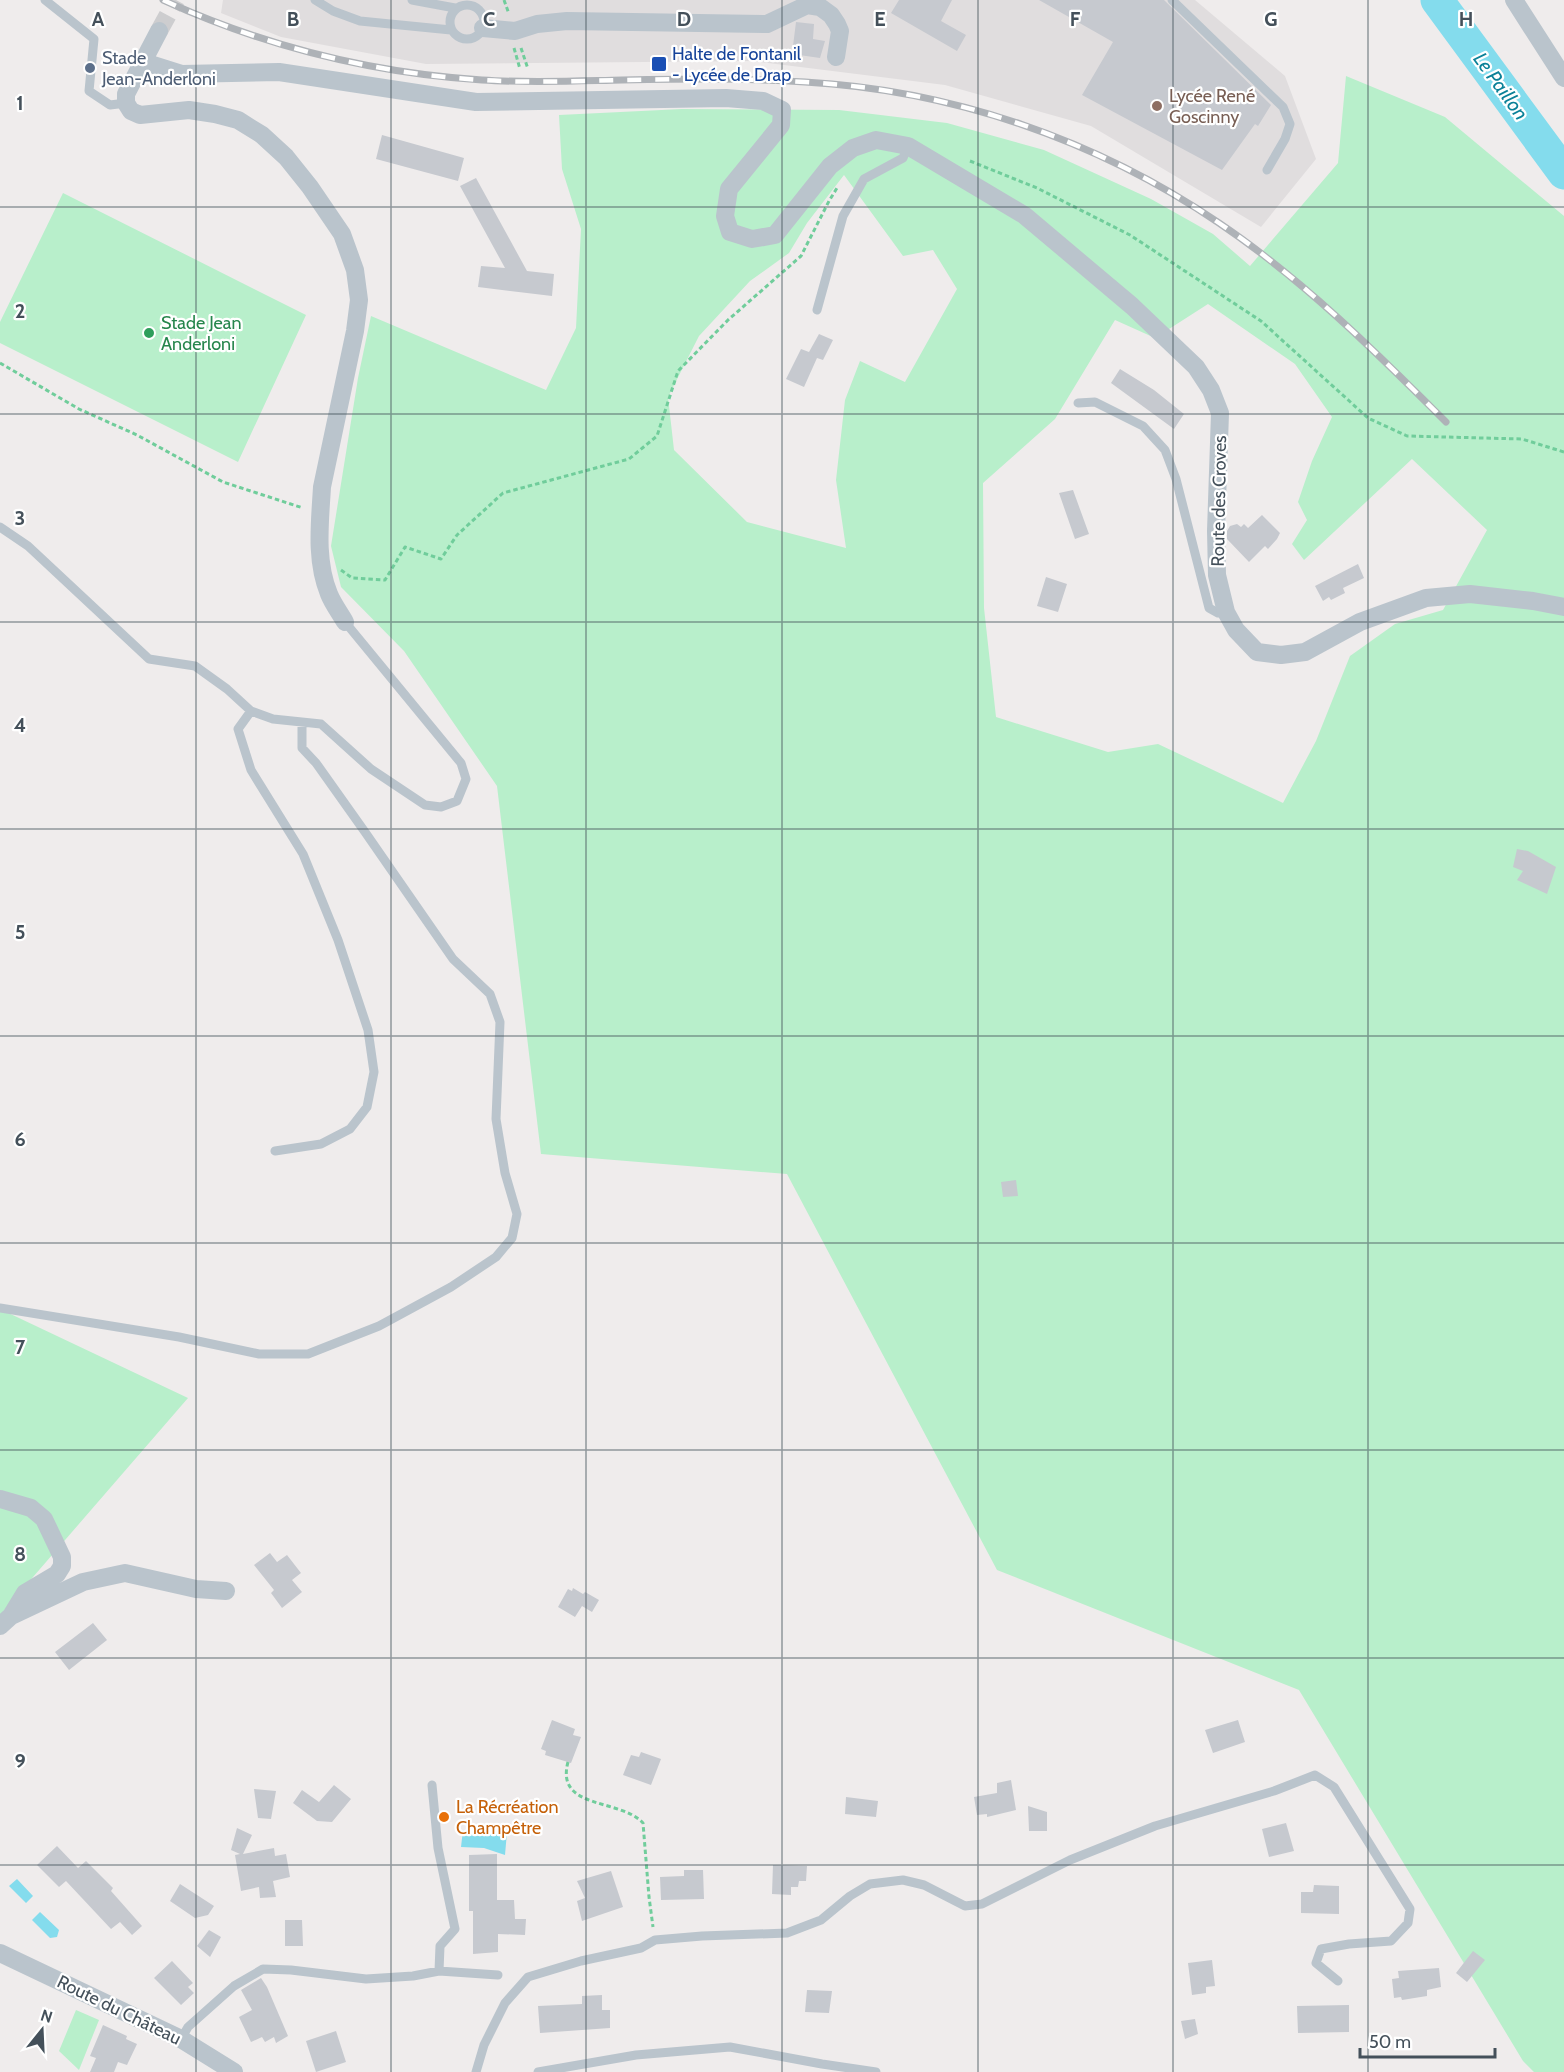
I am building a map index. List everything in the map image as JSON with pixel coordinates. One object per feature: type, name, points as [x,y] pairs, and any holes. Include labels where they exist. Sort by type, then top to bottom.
[{"type":"street","points":[[1514,0],[1564,78]]},
{"type":"street","points":[[483,28],[515,31],[537,24],[567,21],[767,24],[807,4],[820,7],[831,15],[837,24],[840,31],[836,57]]},
{"type":"street","points":[[159,31],[126,94],[126,103],[131,111],[140,115],[189,110],[215,114],[238,120],[261,135],[285,157],[310,187],[342,234],[355,270],[359,300],[355,331],[322,487],[320,514],[320,555],[329,594],[345,622]]},
{"type":"street","name":"Route des Croves","points":[[144,62],[182,74],[279,72],[476,102],[726,98],[763,101],[782,110],[781,125],[729,189],[724,216],[730,232],[752,239],[775,235],[831,166],[852,148],[876,140],[908,146],[1024,215],[1132,306],[1196,367],[1211,390],[1220,413],[1216,531],[1217,575],[1226,612],[1236,630],[1257,652],[1281,655],[1305,652],[1360,622],[1426,598],[1470,594],[1564,607]]},
{"type":"street","points":[[0,1499],[31,1508],[44,1519],[62,1557],[62,1566],[57,1574],[25,1593],[6,1621]]},
{"type":"street","points":[[6,1621],[83,1582],[125,1574],[196,1589],[226,1591]]},
{"type":"street","name":"Route du Château","points":[[0,1953],[181,2039],[234,2072]]},
{"type":"lane","points":[[45,0],[94,39],[89,92],[110,105],[126,103]]},
{"type":"lane","points":[[315,0],[333,11],[360,21],[451,30]]},
{"type":"lane","points":[[412,0],[455,8],[466,4],[477,8],[484,17],[483,28],[476,37],[465,39],[451,30],[449,18],[455,8]]},
{"type":"lane","points":[[1172,0],[1284,107],[1290,124],[1285,140],[1267,170]]},
{"type":"lane","points":[[817,310],[843,216],[864,179],[903,158],[908,146]]},
{"type":"lane","points":[[1078,403],[1095,402],[1143,426],[1165,450],[1176,479],[1209,608],[1218,613],[1226,612]]},
{"type":"lane","points":[[0,527],[28,546],[149,659],[195,666],[227,688],[251,711],[273,719],[321,724],[371,769],[425,805],[441,807],[457,801],[466,779],[461,763],[345,622]]},
{"type":"lane","points":[[251,711],[238,729],[251,770],[303,854],[338,940],[368,1030],[374,1072],[367,1107],[350,1129],[321,1144],[275,1151]]},
{"type":"lane","points":[[0,1308],[179,1337],[259,1354],[308,1353],[379,1326],[451,1287],[496,1257],[512,1238],[517,1214],[505,1173],[496,1119],[501,1022],[490,994],[453,959],[316,763],[302,748],[302,723]]},
{"type":"lane","points":[[476,2072],[484,2045],[505,2003],[528,1977],[581,1961],[641,1948],[655,1940],[702,1936],[787,1934],[821,1920],[850,1896],[870,1884],[903,1880],[924,1885],[965,1906],[982,1904],[1071,1860],[1155,1826],[1274,1791],[1315,1776],[1334,1787],[1410,1909],[1408,1923],[1391,1941],[1349,1944],[1322,1949],[1316,1963],[1338,1981]]},
{"type":"lane","points":[[432,1785],[438,1848],[455,1929],[440,1946],[439,1971]]},
{"type":"lane","points":[[181,2039],[188,2028],[234,1986],[263,1969],[366,1979],[413,1976],[439,1971],[498,1975]]},
{"type":"lane","points":[[538,2072],[636,2055],[730,2047],[876,2072]]},
{"type":"path","points":[[512,40],[520,69]]},
{"type":"path","points":[[521,47],[528,69]]},
{"type":"path","points":[[965,159],[1037,188],[1130,235],[1261,321],[1368,418],[1407,436],[1522,439],[1564,452]]},
{"type":"path","points":[[320,555],[352,578],[385,579],[405,547],[441,559],[457,536],[502,493],[629,459],[657,436],[678,370],[728,320],[801,256],[829,201],[841,183]]},
{"type":"path","points":[[0,363],[79,409],[137,435],[223,482],[320,514]]},
{"type":"path","points":[[568,1762],[564,1775],[568,1787],[578,1796],[636,1815],[643,1823],[655,1940]]},
{"type":"shaded area","name":"Lycée René Goscinny","points":[[223,0],[1195,0],[1285,76],[1316,159],[1261,227],[1091,126],[945,85],[752,61],[426,64],[281,37],[221,13]]},
{"type":"green space","points":[[1346,76],[1445,117],[1564,216],[1564,2072],[1534,2072],[1523,2061],[1299,1690],[997,1570],[787,1174],[541,1154],[497,786],[404,651],[341,587],[331,546],[358,378],[371,316],[546,390],[576,328],[581,229],[562,169],[559,115],[682,109],[839,110],[947,123],[1044,150],[1151,199],[1213,234],[1250,266],[1338,163]],"holes":[[[844,175],[903,256],[933,250],[957,289],[905,382],[860,361],[845,400],[836,480],[846,548],[747,522],[674,450],[668,397],[699,336],[750,281],[789,253],[807,223]],[[1208,304],[1295,364],[1332,417],[1312,461],[1298,502],[1307,520],[1292,544],[1304,560],[1412,459],[1487,530],[1443,610],[1395,624],[1350,656],[1316,741],[1283,803],[1158,744],[1108,752],[996,717],[984,608],[983,483],[1055,419],[1115,320],[1155,338]]]},
{"type":"green space","name":"Stade Jean Anderloni","points":[[63,193],[306,315],[238,462],[0,343],[0,322]]},
{"type":"green space","points":[[0,1309],[188,1398],[1,1614],[0,1614]]},
{"type":"green space","points":[[76,2010],[99,2020],[79,2070],[59,2051]]},
{"type":"water","points":[[463,1830],[507,1832],[505,1855],[484,1848],[461,1847]]},
{"type":"water","points":[[17,1879],[33,1896],[26,1903],[9,1886]]},
{"type":"water","points":[[40,1912],[59,1930],[57,1937],[50,1938],[32,1920]]},
{"type":"building","points":[[899,0],[952,0],[941,21],[966,35],[957,51],[891,13]]},
{"type":"building","points":[[1039,0],[1164,0],[1271,105],[1258,126],[1255,124],[1222,170],[1082,95],[1113,42]]},
{"type":"building","points":[[796,22],[814,24],[813,39],[825,41],[820,58],[792,54]]},
{"type":"building","points":[[382,135],[464,158],[458,181],[376,159]]},
{"type":"building","points":[[476,178],[527,271],[554,274],[552,296],[478,287],[481,266],[505,268],[460,186]]},
{"type":"building","points":[[819,334],[833,340],[823,360],[817,358],[804,387],[786,379],[801,349],[809,352]]},
{"type":"building","points":[[1120,369],[1154,390],[1184,414],[1174,429],[1111,383]]},
{"type":"building","points":[[1073,490],[1089,534],[1075,539],[1059,493]]},
{"type":"building","points":[[1262,515],[1280,533],[1268,549],[1265,546],[1249,562],[1227,539],[1227,531],[1230,526],[1237,524],[1241,527],[1244,524],[1248,528]]},
{"type":"building","points":[[1358,564],[1364,578],[1343,588],[1345,593],[1323,601],[1315,586]]},
{"type":"building","points":[[1046,577],[1067,584],[1058,612],[1037,606]]},
{"type":"building","points":[[1517,849],[1528,851],[1556,867],[1547,894],[1517,880],[1523,871],[1513,867]]},
{"type":"building","points":[[1016,1180],[1018,1196],[1003,1197],[1001,1182]]},
{"type":"building","points":[[270,1553],[277,1562],[287,1555],[301,1573],[292,1580],[302,1592],[282,1608],[271,1593],[274,1590],[254,1565]]},
{"type":"building","points":[[573,1588],[599,1600],[592,1612],[582,1606],[575,1617],[558,1607],[568,1589],[572,1591]]},
{"type":"building","points":[[93,1623],[107,1640],[69,1670],[55,1652]]},
{"type":"building","points":[[552,1720],[575,1729],[573,1735],[581,1737],[571,1763],[545,1755],[546,1751],[541,1749]]},
{"type":"building","points":[[1238,1720],[1245,1742],[1213,1753],[1205,1730]]},
{"type":"building","points":[[641,1752],[661,1759],[651,1785],[623,1775],[631,1755],[639,1757]]},
{"type":"building","points":[[1011,1780],[1016,1810],[987,1817],[987,1814],[977,1815],[974,1797],[997,1793],[997,1783]]},
{"type":"building","points":[[334,1785],[351,1799],[332,1822],[317,1821],[293,1803],[302,1790],[319,1802]]},
{"type":"building","points":[[254,1789],[276,1791],[271,1819],[258,1818]]},
{"type":"building","points":[[846,1797],[878,1801],[876,1817],[845,1814]]},
{"type":"building","points":[[1028,1806],[1047,1812],[1047,1831],[1029,1831]]},
{"type":"building","points":[[1286,1823],[1294,1851],[1269,1857],[1262,1829]]},
{"type":"building","points":[[237,1828],[252,1835],[243,1854],[274,1848],[275,1856],[286,1854],[290,1877],[273,1881],[276,1897],[260,1898],[259,1887],[241,1891],[235,1855],[240,1854],[231,1850]]},
{"type":"building","points":[[57,1846],[78,1868],[86,1861],[113,1888],[111,1891],[142,1926],[132,1935],[120,1922],[111,1929],[66,1881],[59,1887],[37,1865]]},
{"type":"building","points":[[497,1854],[497,1900],[514,1900],[515,1919],[526,1919],[525,1935],[498,1934],[498,1952],[473,1954],[473,1911],[469,1911],[469,1855]]},
{"type":"building","points":[[773,1865],[807,1866],[806,1881],[799,1881],[798,1887],[791,1887],[791,1895],[772,1894]]},
{"type":"building","points":[[684,1870],[703,1870],[704,1899],[661,1900],[660,1877],[684,1876]]},
{"type":"building","points":[[611,1871],[623,1907],[582,1921],[577,1901],[585,1898],[577,1881]]},
{"type":"building","points":[[180,1884],[214,1906],[208,1915],[195,1918],[170,1901]]},
{"type":"building","points":[[1314,1885],[1339,1886],[1339,1914],[1301,1913],[1301,1892],[1313,1892]]},
{"type":"building","points":[[285,1920],[302,1920],[303,1946],[285,1946]]},
{"type":"building","points":[[209,1930],[221,1937],[210,1957],[197,1946]]},
{"type":"building","points":[[1473,1951],[1485,1960],[1467,1982],[1456,1973]]},
{"type":"building","points":[[1212,1960],[1215,1986],[1206,1987],[1206,1993],[1192,1995],[1188,1963]]},
{"type":"building","points":[[172,1961],[193,1983],[188,1987],[194,1993],[181,2005],[154,1978]]},
{"type":"building","points":[[1439,1968],[1441,1987],[1427,1990],[1427,1996],[1402,2000],[1401,1997],[1394,1998],[1392,1979],[1399,1978],[1398,1971]]},
{"type":"building","points":[[261,1978],[288,2036],[276,2043],[274,2037],[265,2042],[262,2037],[251,2042],[239,2017],[252,2010],[241,1990]]},
{"type":"building","points":[[807,1990],[832,1991],[829,2013],[805,2012]]},
{"type":"building","points":[[602,1995],[602,2010],[610,2010],[610,2028],[540,2033],[538,2006],[582,2004],[582,1996]]},
{"type":"building","points":[[1349,2005],[1349,2032],[1298,2033],[1297,2006]]},
{"type":"building","points":[[1195,2019],[1198,2034],[1185,2039],[1181,2021]]},
{"type":"building","points":[[103,2025],[127,2036],[126,2039],[137,2044],[127,2065],[118,2062],[114,2072],[90,2072],[96,2058],[90,2056]]},
{"type":"building","points":[[336,2031],[346,2062],[316,2072],[306,2041]]},
{"type":"waterway","name":"Le Paillon","points":[[1437,0],[1564,173]]},
{"type":"tunnel","points":[[159,31],[176,0]]},
{"type":"railway","points":[[163,0],[279,44],[359,64],[400,71],[482,80],[552,82],[714,79],[805,82],[860,87],[915,96],[968,108],[1021,124],[1124,167],[1172,193],[1219,223],[1309,292],[1446,422]]},
{"type":"place","name":"Halte de Fontanil - Lycée de Drap","points":[[659,64]]},
{"type":"place","name":"Stade Jean-Anderloni","points":[[90,68]]},
{"type":"place","name":"Lycée René Goscinny","points":[[1157,106]]},
{"type":"place","name":"Stade Jean Anderloni","points":[[149,333]]},
{"type":"place","name":"La Récréation Champêtre","points":[[444,1817]]}]
